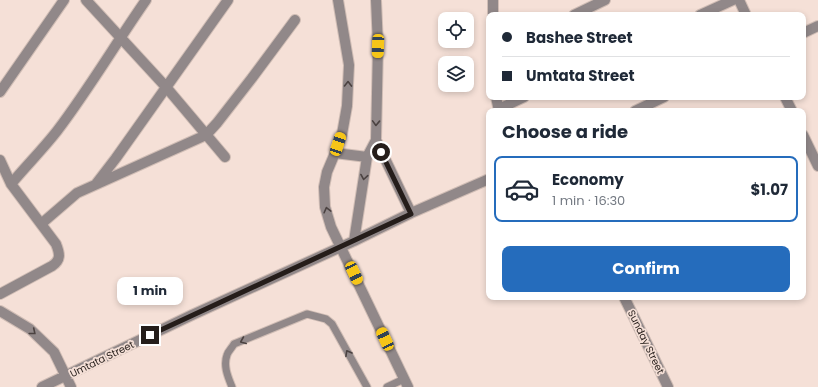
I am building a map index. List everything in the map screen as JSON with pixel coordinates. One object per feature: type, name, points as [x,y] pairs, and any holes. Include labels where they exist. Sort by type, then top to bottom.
[{"type":"street","points":[[0,92],[64,0]]},
{"type":"street","points":[[86,0],[166,87],[225,157]]},
{"type":"street","points":[[11,184],[56,131],[97,75],[146,0]]},
{"type":"street","points":[[95,186],[228,0]]},
{"type":"street","points":[[338,0],[349,65],[347,106],[342,134],[324,187],[325,207],[331,227],[406,383]]},
{"type":"street","points":[[376,0],[378,46],[376,140],[411,214]]},
{"type":"street","points":[[492,0],[493,12]]},
{"type":"street","points":[[580,12],[605,0]]},
{"type":"street","points":[[707,12],[734,0]]},
{"type":"street","points":[[739,0],[745,12]]},
{"type":"street","points":[[41,224],[77,193],[206,135],[217,123],[295,20]]},
{"type":"street","points":[[806,32],[818,26]]},
{"type":"street","points":[[503,108],[518,100]]},
{"type":"street","points":[[641,108],[658,100]]},
{"type":"street","points":[[354,241],[367,157],[376,140]]},
{"type":"street","points":[[806,141],[818,166]]},
{"type":"street","points":[[335,153],[367,157]]},
{"type":"street","points":[[0,160],[11,184],[56,244],[59,251],[58,261],[52,266],[0,294]]},
{"type":"street","name":"Umtata Street","points":[[42,387],[192,315],[411,214],[486,181]]},
{"type":"street","name":"Sunday Street","points":[[625,300],[668,387]]},
{"type":"street","points":[[0,311],[30,329],[54,352],[72,387]]},
{"type":"lane","points":[[232,387],[225,366],[227,355],[234,344],[306,314],[326,319],[332,324],[367,387]]},
{"type":"lane","points":[[387,387],[406,383]]},
{"type":"route","points":[[150,335],[411,214],[381,152]]}]
